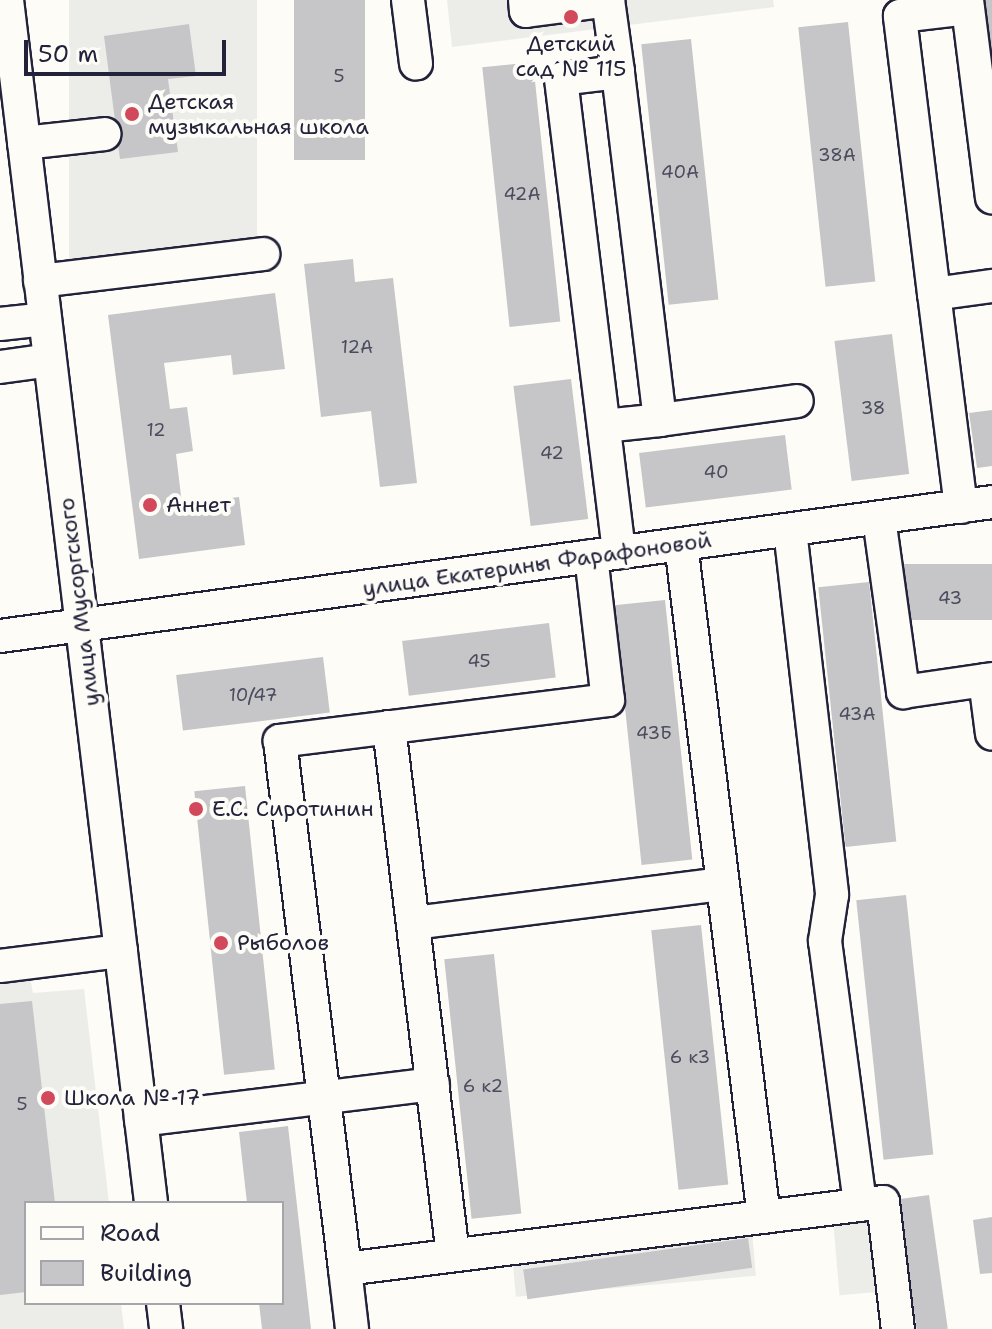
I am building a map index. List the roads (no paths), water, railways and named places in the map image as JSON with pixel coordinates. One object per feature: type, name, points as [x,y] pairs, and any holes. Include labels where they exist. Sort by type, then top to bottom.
[{"type":"street","name":"улица Мусоргского","points":[[7,0],[151,1201]]},
{"type":"street","points":[[408,0],[416,63]]},
{"type":"street","points":[[525,0],[526,11],[608,0],[660,420]]},
{"type":"street","points":[[976,504],[934,294],[900,16],[968,4],[992,197]]},
{"type":"street","points":[[352,1329],[280,741],[608,700],[604,426],[561,79],[618,72]]},
{"type":"street","points":[[24,143],[105,134]]},
{"type":"street","points":[[40,281],[263,254]]},
{"type":"street","points":[[934,294],[992,286]]},
{"type":"street","points":[[0,324],[45,319]]},
{"type":"street","points":[[0,367],[50,360]]},
{"type":"street","points":[[604,426],[797,401]]},
{"type":"street","name":"улица Екатерины Фарафоновой","points":[[0,636],[976,504]]},
{"type":"street","points":[[879,518],[903,692],[988,680],[992,734]]},
{"type":"street","points":[[790,530],[832,895],[825,941],[860,1205]]},
{"type":"street","points":[[681,544],[764,1217]]},
{"type":"street","points":[[389,727],[453,1255]]},
{"type":"street","points":[[413,923],[723,884]]},
{"type":"street","points":[[0,966],[121,951]]},
{"type":"street","points":[[141,1120],[433,1084]]},
{"type":"street","points":[[345,1269],[883,1202],[898,1329]]},
{"type":"street","points":[[163,1305],[166,1329]]},
{"type":"place","name":"Детский сад № 115","points":[[571,17]]},
{"type":"place","name":"Детская музыкальная школа","points":[[132,114]]},
{"type":"place","name":"Аннет","points":[[150,505]]},
{"type":"place","name":"Е.С. Сиротинин","points":[[196,809]]},
{"type":"place","name":"Рыболов","points":[[221,943]]},
{"type":"place","name":"Школа № 17","points":[[48,1098]]}]
